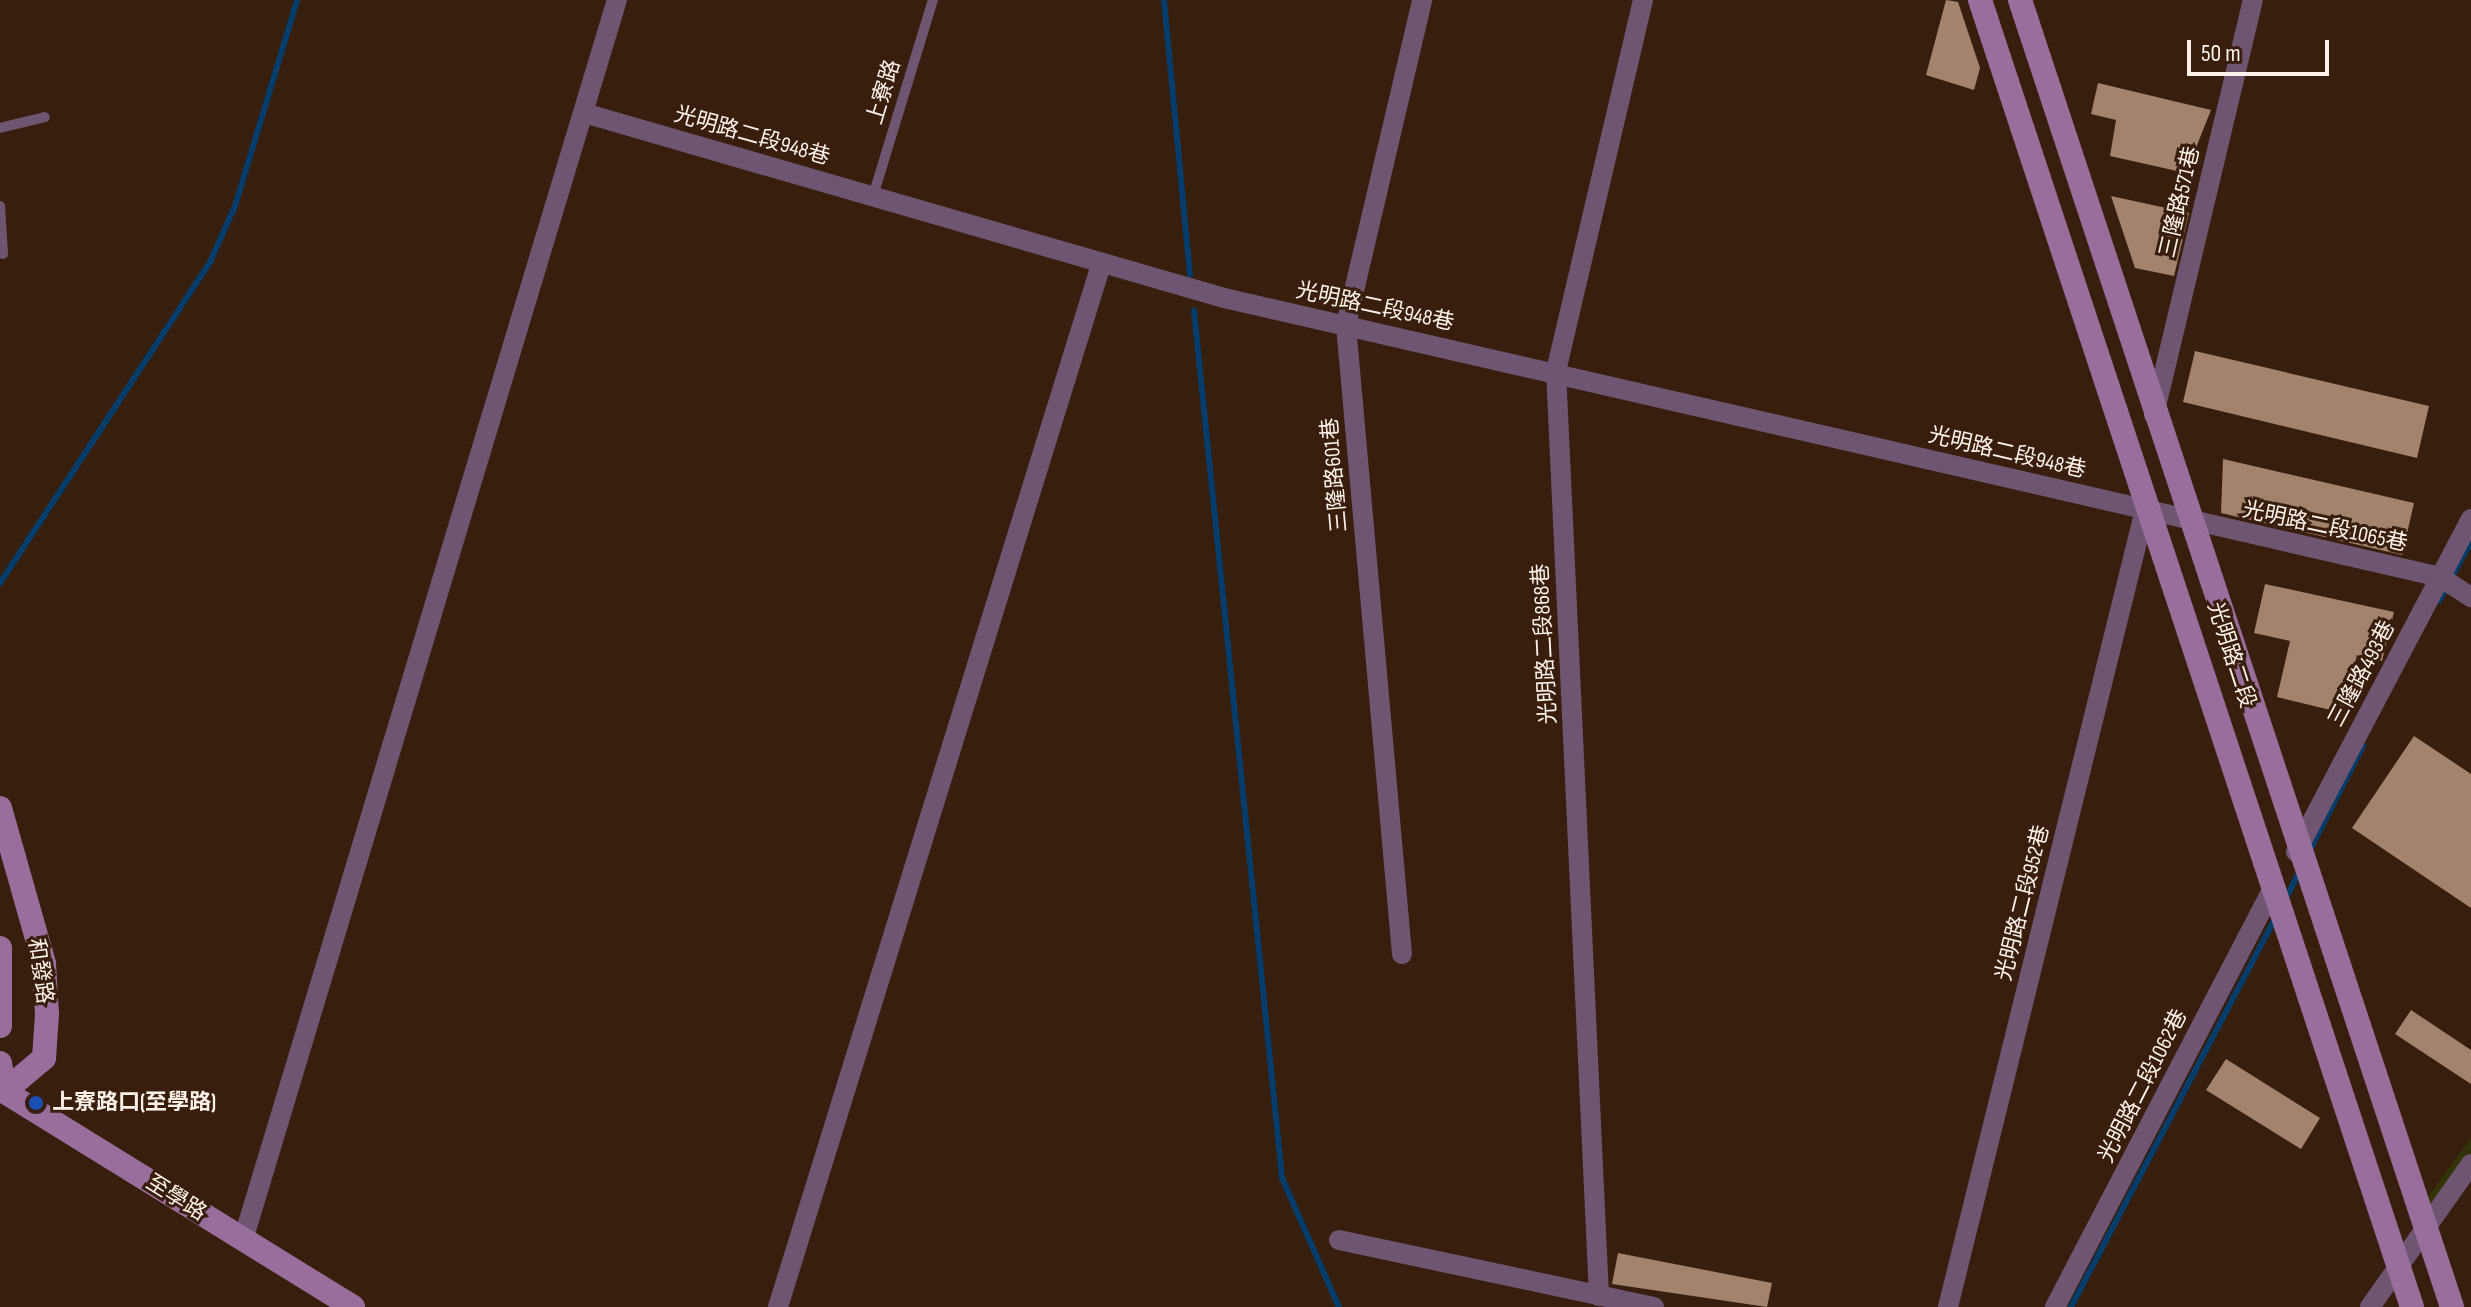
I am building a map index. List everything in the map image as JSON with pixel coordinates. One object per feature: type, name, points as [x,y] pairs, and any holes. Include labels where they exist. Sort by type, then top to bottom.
[{"type":"street","points":[[243,1240],[617,0]]},
{"type":"street","name":"三隆路601巷","points":[[1402,954],[1346,325],[1422,0]]},
{"type":"street","name":"光明路二段868巷","points":[[1599,1296],[1556,371],[1643,0]]},
{"type":"street","name":"光明路二段","points":[[1980,0],[2154,513],[2274,886],[2412,1244],[2452,1307]]},
{"type":"street","name":"光明路二段","points":[[2020,0],[2296,852],[2412,1244],[2412,1307]]},
{"type":"street","name":"三隆路571巷","points":[[2154,415],[2253,0]]},
{"type":"street","name":"光明路二段948巷","points":[[584,113],[1101,265],[2154,513]]},
{"type":"street","points":[[778,1307],[1101,265]]},
{"type":"street","name":"光明路二段1065巷","points":[[2154,513],[2452,585]]},
{"type":"street","name":"光明路二段952巷","points":[[1948,1307],[2154,513]]},
{"type":"street","name":"三隆路493巷","points":[[2296,852],[2452,585],[2471,519]]},
{"type":"street","name":"和發路","points":[[0,808],[44,964],[47,1014],[44,1058],[2,1090]]},
{"type":"street","name":"光明路二段1062巷","points":[[2055,1307],[2274,886]]},
{"type":"street","name":"和發路","points":[[0,948],[0,1026]]},
{"type":"street","points":[[0,1063],[2,1090]]},
{"type":"street","name":"至學路","points":[[2,1090],[343,1305]]},
{"type":"street","points":[[2370,1307],[2471,1164]]},
{"type":"street","points":[[1339,1240],[1654,1307]]},
{"type":"lane","name":"上寮路","points":[[873,196],[933,0]]},
{"type":"lane","points":[[0,128],[45,117]]},
{"type":"lane","points":[[0,206],[3,254]]},
{"type":"green space","points":[[2471,1138],[2471,1167],[2425,1227],[2419,1209]]},
{"type":"building","points":[[1946,0],[1958,2],[1980,68],[1974,90],[1926,75]]},
{"type":"building","points":[[2098,83],[2211,110],[2186,173],[2110,156],[2116,120],[2091,114]]},
{"type":"building","points":[[2111,196],[2189,213],[2174,276],[2135,268]]},
{"type":"building","points":[[2195,351],[2429,406],[2417,458],[2183,402]]},
{"type":"building","points":[[2223,459],[2414,503],[2402,555],[2221,513]]},
{"type":"building","points":[[2265,584],[2394,612],[2382,661],[2357,655],[2343,713],[2277,697],[2290,641],[2254,633]]},
{"type":"building","points":[[2414,736],[2471,774],[2471,908],[2352,828]]},
{"type":"building","points":[[2411,1010],[2471,1050],[2471,1084],[2395,1034]]},
{"type":"building","points":[[2226,1059],[2320,1118],[2301,1149],[2206,1090]]},
{"type":"building","points":[[1618,1253],[1772,1283],[1767,1307],[1612,1284]]},
{"type":"waterway","points":[[0,583],[210,262],[235,206],[297,0]]},
{"type":"waterway","points":[[1164,0],[1190,275]]},
{"type":"waterway","points":[[1194,311],[1282,1178],[1339,1307]]},
{"type":"waterway","points":[[2439,601],[2471,541]]},
{"type":"waterway","points":[[2310,850],[2363,746]]},
{"type":"waterway","points":[[2285,900],[2300,871]]},
{"type":"waterway","points":[[2071,1307],[2276,917]]},
{"type":"place","name":"上寮路口(至學路)","points":[[36,1103]]}]
